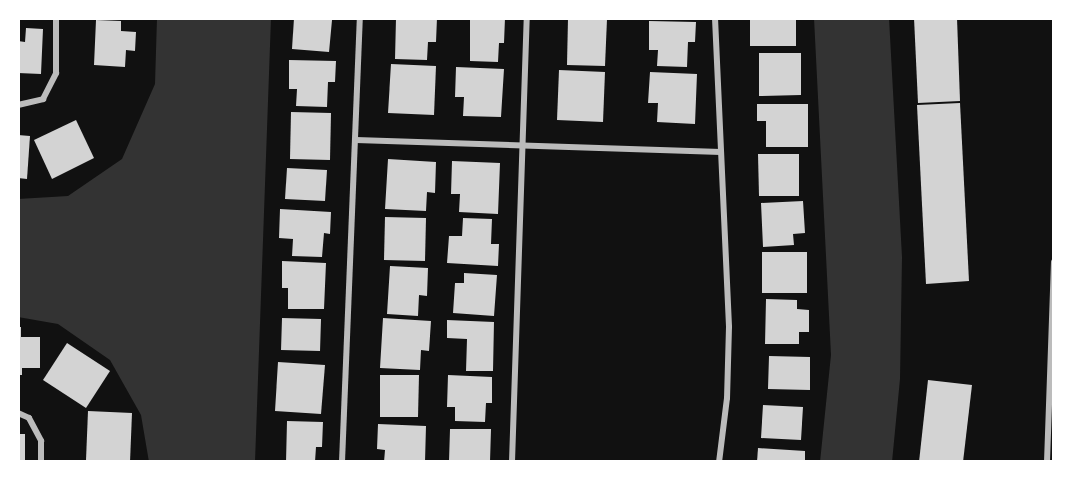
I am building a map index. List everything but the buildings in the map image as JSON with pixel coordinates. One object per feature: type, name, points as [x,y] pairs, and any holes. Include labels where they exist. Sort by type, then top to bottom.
[{"type":"street","points":[[18,105],[43,99],[56,73],[56,18]]},
{"type":"street","points":[[342,462],[360,18]]},
{"type":"street","points":[[512,462],[527,18]]},
{"type":"street","points":[[715,18],[729,327],[727,398],[719,462]]},
{"type":"street","points":[[356,140],[721,152]]},
{"type":"street","points":[[1047,462],[1054,262]]},
{"type":"street","points":[[18,413],[29,418],[41,441],[41,462]]},
{"type":"shaded area","points":[[157,18],[271,18],[255,462],[149,462],[141,415],[110,360],[58,324],[18,317],[18,199],[68,196],[122,159],[155,84]]},
{"type":"shaded area","points":[[814,18],[889,18],[902,257],[900,379],[892,462],[820,462],[831,355]]}]
